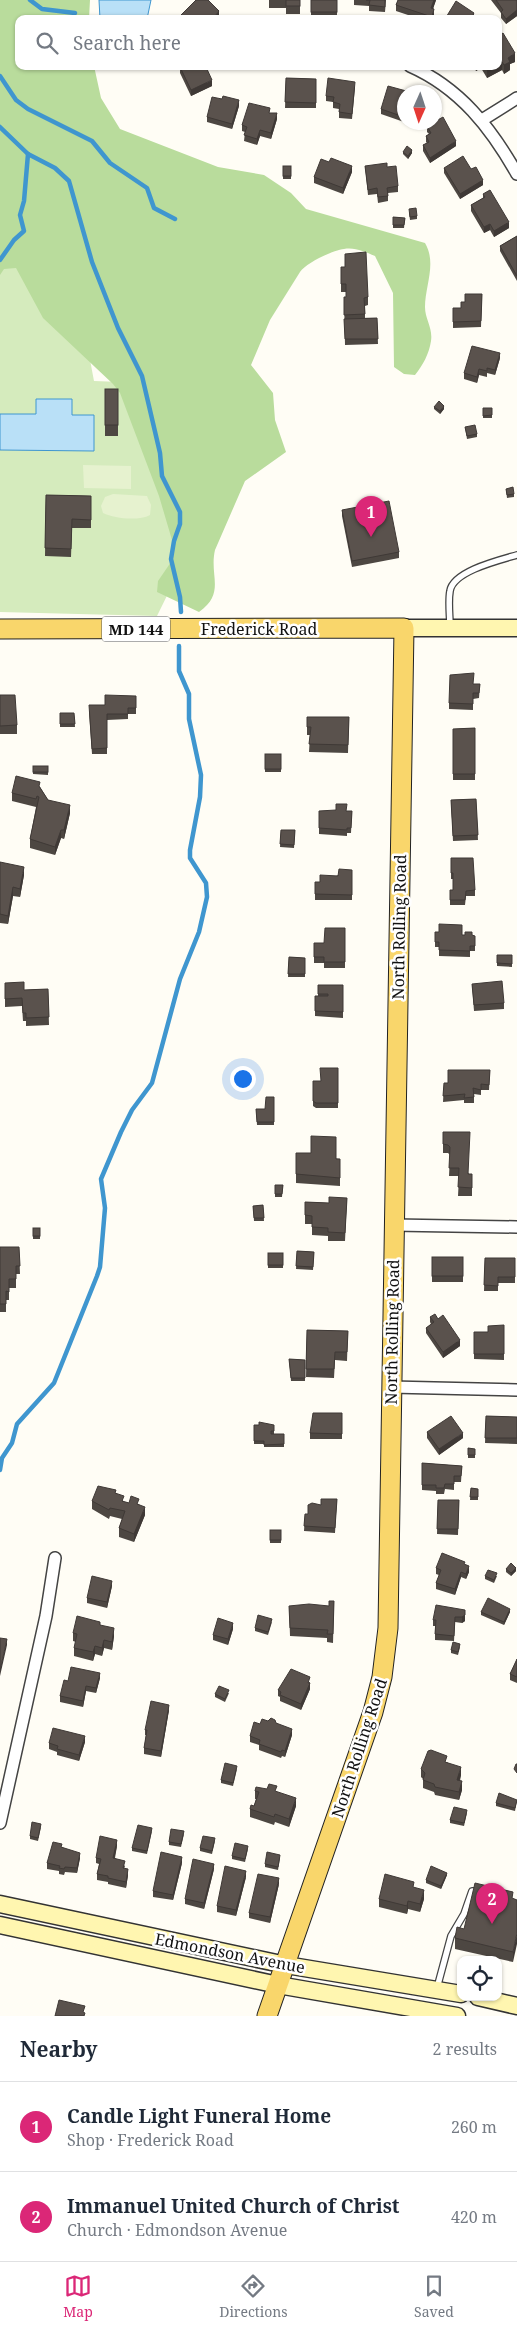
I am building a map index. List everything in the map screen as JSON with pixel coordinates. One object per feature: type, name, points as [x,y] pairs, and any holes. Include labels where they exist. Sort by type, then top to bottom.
[{"type":"main road","name":"North Rolling Road","points":[[267,2016],[373,1712],[382,1677],[389,1595],[404,628]]},
{"type":"main road","name":"Frederick Road","points":[[0,629],[517,628]]},
{"type":"main road","name":"Edmondson Avenue","points":[[0,1904],[286,1965],[457,1993]]},
{"type":"main road","name":"Edmondson Avenue","points":[[0,1925],[278,1985],[457,2016]]},
{"type":"main road","points":[[495,2001],[517,2006]]},
{"type":"street","points":[[417,70],[444,85],[464,100],[502,147],[517,174]]},
{"type":"street","points":[[482,120],[517,98]]},
{"type":"street","points":[[394,1224],[517,1227]]},
{"type":"street","points":[[391,1387],[517,1390]]},
{"type":"street","points":[[0,1823],[46,1616],[55,1558]]},
{"type":"lane","points":[[450,628],[450,590],[454,582],[492,562],[517,555]]},
{"type":"lane","points":[[437,1989],[451,1936],[464,1914],[472,1891],[485,1891]]},
{"type":"green space","points":[[0,0],[90,0],[89,15],[15,15],[15,70],[95,70],[101,98],[120,129],[218,167],[264,175],[291,193],[306,209],[425,243],[430,258],[430,275],[425,307],[431,332],[431,341],[425,359],[415,375],[404,374],[394,367],[393,293],[375,256],[356,249],[339,250],[327,254],[303,268],[270,320],[251,365],[273,393],[275,420],[286,452],[245,481],[215,550],[215,584],[212,598],[199,612],[157,592],[158,581],[171,562],[172,540],[159,496],[120,393],[113,384],[43,318],[16,268],[4,269],[0,275]]},
{"type":"green space","points":[[65,227],[94,381],[121,382],[183,563],[157,616],[0,612],[0,242]]},
{"type":"green space","points":[[83,465],[131,466],[131,489],[84,488]]},
{"type":"green space","points":[[113,494],[147,496],[151,505],[150,515],[140,518],[127,518],[114,517],[103,513],[101,506],[105,497]]},
{"type":"water","points":[[99,0],[151,0],[148,15],[100,15]]},
{"type":"water","points":[[36,399],[72,399],[72,415],[94,415],[94,451],[0,450],[0,414],[36,414]]},
{"type":"building","points":[[196,0],[208,0],[219,11],[216,15],[181,15]]},
{"type":"building","points":[[286,0],[300,0],[300,6],[286,6]]},
{"type":"building","points":[[311,0],[337,0],[337,12],[311,12]]},
{"type":"building","points":[[370,0],[385,0],[385,7],[369,5]]},
{"type":"building","points":[[398,0],[434,0],[431,8],[434,9],[432,15],[426,15],[396,5]]},
{"type":"building","points":[[496,0],[517,0],[517,10],[506,19],[501,12],[503,10]]},
{"type":"building","points":[[456,1],[474,13],[473,15],[447,15]]},
{"type":"building","points":[[503,33],[515,53],[508,58],[510,62],[504,65],[502,62]]},
{"type":"building","points":[[181,70],[207,70],[212,80],[191,90]]},
{"type":"building","points":[[286,78],[316,79],[316,103],[285,102]]},
{"type":"building","points":[[328,78],[355,82],[352,114],[339,112],[340,104],[333,102],[334,97],[326,96]]},
{"type":"building","points":[[388,86],[397,88],[397,115],[381,109]]},
{"type":"building","points":[[223,96],[239,100],[232,124],[207,117],[212,97],[222,99]]},
{"type":"building","points":[[249,103],[270,108],[269,113],[277,113],[271,133],[260,130],[257,139],[244,135],[247,127],[242,125]]},
{"type":"building","points":[[442,118],[456,141],[430,158],[423,145],[429,142],[426,136],[431,133],[429,130],[442,130]]},
{"type":"building","points":[[407,146],[412,150],[408,156],[403,152]]},
{"type":"building","points":[[463,156],[471,169],[476,167],[483,180],[460,194],[444,168]]},
{"type":"building","points":[[331,158],[352,166],[343,188],[314,177],[321,159],[329,162]]},
{"type":"building","points":[[387,163],[387,167],[396,166],[398,186],[387,188],[388,196],[378,197],[377,188],[368,190],[365,166]]},
{"type":"building","points":[[283,166],[291,166],[291,176],[283,176]]},
{"type":"building","points":[[490,190],[509,222],[494,231],[490,224],[484,227],[471,205],[485,197],[483,194]]},
{"type":"building","points":[[416,208],[417,216],[410,217],[409,209]]},
{"type":"building","points":[[393,217],[405,218],[404,225],[393,225]]},
{"type":"building","points":[[517,236],[517,276],[500,246]]},
{"type":"building","points":[[366,252],[368,297],[364,298],[365,314],[344,315],[346,284],[341,284],[341,267],[345,267],[345,254]]},
{"type":"building","points":[[465,294],[482,294],[481,321],[453,322],[453,308],[461,308],[461,302],[465,302]]},
{"type":"building","points":[[377,318],[378,339],[345,339],[344,319]]},
{"type":"building","points":[[472,346],[500,353],[495,370],[479,369],[477,377],[464,373]]},
{"type":"building","points":[[105,389],[118,389],[118,425],[105,425]]},
{"type":"building","points":[[439,401],[444,406],[440,411],[434,407]]},
{"type":"building","points":[[483,408],[492,408],[492,415],[483,416]]},
{"type":"building","points":[[475,425],[477,434],[467,436],[465,427]]},
{"type":"building","points":[[513,487],[514,494],[507,495],[506,489]]},
{"type":"building","points":[[46,495],[91,496],[91,520],[72,519],[71,549],[45,548]]},
{"type":"building","points":[[389,501],[399,552],[352,561],[342,510]]},
{"type":"building","points":[[474,673],[473,684],[480,684],[479,693],[473,693],[473,704],[449,703],[450,675]]},
{"type":"building","points":[[0,695],[15,695],[17,725],[0,726]]},
{"type":"building","points":[[105,695],[136,696],[136,708],[128,708],[128,714],[107,714],[107,748],[92,749],[89,705],[105,705]]},
{"type":"building","points":[[60,713],[74,713],[75,724],[60,724]]},
{"type":"building","points":[[307,717],[349,717],[348,745],[309,744],[311,727],[307,727]]},
{"type":"building","points":[[475,728],[475,774],[453,774],[453,729]]},
{"type":"building","points":[[265,754],[281,754],[281,769],[265,769]]},
{"type":"building","points":[[33,766],[48,766],[48,772],[33,772]]},
{"type":"building","points":[[16,776],[40,782],[39,786],[48,800],[70,805],[64,830],[61,830],[55,847],[30,839],[39,797],[37,796],[36,799],[12,793]]},
{"type":"building","points":[[476,799],[478,835],[453,836],[451,800]]},
{"type":"building","points":[[336,804],[347,804],[346,811],[352,811],[351,828],[347,828],[347,830],[319,828],[319,811],[336,810]]},
{"type":"building","points":[[281,830],[295,830],[294,845],[280,844]]},
{"type":"building","points":[[451,858],[473,858],[475,890],[466,891],[465,900],[450,900],[450,890],[453,890]]},
{"type":"building","points":[[0,862],[24,867],[20,889],[13,887],[8,916],[0,914]]},
{"type":"building","points":[[339,869],[352,870],[352,895],[315,894],[315,882],[320,882],[320,875],[338,876]]},
{"type":"building","points":[[439,924],[462,925],[462,935],[465,935],[465,932],[472,932],[472,935],[475,936],[475,946],[470,946],[470,951],[439,950],[439,942],[435,942],[435,932],[439,932]]},
{"type":"building","points":[[325,928],[345,928],[345,962],[324,962],[324,957],[314,957],[314,943],[324,943]]},
{"type":"building","points":[[497,955],[512,955],[512,964],[497,963]]},
{"type":"building","points":[[289,957],[305,958],[305,974],[288,974]]},
{"type":"building","points":[[502,981],[504,1003],[474,1005],[472,984]]},
{"type":"building","points":[[24,982],[24,990],[48,989],[49,1017],[26,1018],[26,1013],[23,1013],[22,998],[5,999],[5,983]]},
{"type":"building","points":[[318,985],[343,985],[343,1012],[315,1011],[315,996],[328,996],[328,994],[318,994]]},
{"type":"building","points":[[320,1068],[338,1068],[338,1103],[316,1103],[313,1101],[313,1081],[321,1081]]},
{"type":"building","points":[[448,1070],[490,1070],[489,1085],[481,1084],[481,1090],[473,1088],[474,1097],[464,1098],[465,1094],[443,1096],[444,1083],[448,1083]]},
{"type":"building","points":[[248,1073],[248,1082],[240,1082],[240,1074]]},
{"type":"building","points":[[266,1097],[274,1097],[274,1122],[257,1122],[256,1109],[265,1109]]},
{"type":"building","points":[[443,1132],[470,1132],[468,1174],[472,1174],[472,1188],[458,1187],[459,1168],[449,1168],[450,1147],[443,1144]]},
{"type":"building","points":[[311,1136],[336,1137],[336,1159],[340,1159],[340,1178],[296,1174],[296,1153],[311,1153]]},
{"type":"building","points":[[275,1185],[283,1185],[282,1194],[275,1194]]},
{"type":"building","points":[[329,1197],[347,1198],[345,1233],[328,1232],[328,1228],[312,1227],[312,1216],[305,1215],[305,1202],[329,1203]]},
{"type":"building","points":[[263,1205],[264,1218],[254,1218],[253,1206]]},
{"type":"building","points":[[33,1228],[40,1228],[40,1236],[33,1236]]},
{"type":"building","points":[[0,1247],[19,1247],[20,1266],[16,1266],[16,1279],[9,1279],[9,1292],[6,1291],[6,1304],[0,1304]]},
{"type":"building","points":[[297,1251],[314,1252],[313,1267],[296,1266]]},
{"type":"building","points":[[268,1253],[283,1253],[283,1265],[268,1265]]},
{"type":"building","points":[[432,1257],[463,1257],[463,1276],[432,1276]]},
{"type":"building","points":[[485,1258],[515,1258],[515,1277],[498,1277],[498,1286],[484,1285]]},
{"type":"building","points":[[435,1314],[438,1319],[443,1315],[460,1340],[443,1352],[426,1328],[434,1322],[430,1317]]},
{"type":"building","points":[[504,1325],[504,1354],[474,1354],[474,1332],[488,1332],[488,1326]]},
{"type":"building","points":[[307,1330],[348,1331],[347,1352],[335,1352],[334,1369],[306,1369]]},
{"type":"building","points":[[289,1359],[305,1360],[305,1378],[291,1378]]},
{"type":"building","points":[[313,1413],[342,1413],[342,1434],[310,1433]]},
{"type":"building","points":[[451,1416],[463,1433],[439,1449],[427,1432]]},
{"type":"building","points":[[486,1416],[517,1417],[517,1438],[485,1438]]},
{"type":"building","points":[[259,1422],[274,1425],[274,1431],[271,1431],[271,1434],[284,1434],[284,1444],[264,1445],[264,1441],[254,1441],[254,1425],[259,1425]]},
{"type":"building","points":[[468,1448],[475,1449],[475,1455],[468,1455]]},
{"type":"building","points":[[422,1463],[462,1466],[461,1476],[454,1476],[454,1484],[445,1484],[444,1488],[436,1488],[436,1485],[422,1485]]},
{"type":"building","points":[[98,1486],[116,1490],[115,1493],[124,1496],[122,1501],[129,1503],[131,1496],[139,1499],[137,1504],[145,1507],[134,1534],[119,1528],[125,1511],[110,1508],[109,1510],[92,1501]]},
{"type":"building","points":[[471,1488],[478,1489],[478,1497],[470,1497]]},
{"type":"building","points":[[321,1499],[337,1499],[335,1528],[304,1526],[305,1514],[308,1514],[308,1505],[312,1503],[321,1505]]},
{"type":"building","points":[[438,1500],[459,1500],[458,1529],[437,1529]]},
{"type":"building","points":[[270,1530],[281,1530],[281,1540],[270,1540]]},
{"type":"building","points":[[442,1553],[465,1562],[464,1564],[469,1566],[466,1574],[461,1572],[455,1589],[436,1583],[441,1570],[436,1568]]},
{"type":"building","points":[[511,1563],[516,1568],[511,1573],[506,1569]]},
{"type":"building","points":[[488,1570],[497,1573],[494,1580],[485,1576]]},
{"type":"building","points":[[92,1576],[112,1581],[107,1602],[87,1598]]},
{"type":"building","points":[[488,1598],[510,1609],[504,1622],[481,1612]]},
{"type":"building","points":[[329,1601],[334,1601],[333,1634],[327,1634],[328,1630],[290,1628],[289,1606],[309,1604],[329,1606]]},
{"type":"building","points":[[436,1605],[465,1610],[465,1615],[455,1617],[454,1636],[435,1634],[436,1620],[433,1620]]},
{"type":"building","points":[[258,1615],[272,1619],[268,1632],[255,1628]]},
{"type":"building","points":[[77,1616],[114,1628],[112,1642],[104,1640],[102,1648],[95,1646],[93,1652],[74,1648],[77,1634],[73,1633]]},
{"type":"building","points":[[218,1618],[233,1623],[228,1639],[213,1635]]},
{"type":"building","points":[[0,1638],[7,1639],[0,1671]]},
{"type":"building","points":[[453,1642],[460,1644],[458,1652],[451,1650]]},
{"type":"building","points":[[517,1659],[517,1677],[510,1674]]},
{"type":"building","points":[[71,1667],[100,1673],[96,1688],[86,1686],[83,1701],[60,1696],[64,1680],[68,1681]]},
{"type":"building","points":[[291,1669],[310,1677],[308,1683],[310,1683],[301,1704],[280,1695],[281,1692],[278,1690]]},
{"type":"building","points":[[219,1686],[229,1690],[225,1699],[215,1694]]},
{"type":"building","points":[[151,1701],[169,1705],[161,1751],[144,1748],[147,1730],[145,1730]]},
{"type":"building","points":[[271,1718],[276,1723],[292,1729],[285,1751],[282,1750],[281,1752],[259,1744],[260,1740],[250,1736],[254,1722],[260,1724],[262,1719],[268,1721]]},
{"type":"building","points":[[53,1728],[85,1736],[79,1755],[57,1749],[58,1746],[49,1743]]},
{"type":"building","points":[[431,1750],[447,1756],[445,1762],[461,1767],[457,1780],[462,1781],[459,1792],[435,1787],[434,1784],[423,1780],[425,1773],[421,1769],[428,1751]]},
{"type":"building","points":[[225,1763],[237,1766],[233,1783],[221,1780]]},
{"type":"building","points":[[517,1764],[517,1773],[514,1769]]},
{"type":"building","points":[[269,1784],[277,1786],[275,1791],[296,1798],[289,1819],[275,1814],[274,1817],[250,1809],[251,1805],[254,1806],[259,1792],[255,1791],[256,1787],[267,1789]]},
{"type":"building","points":[[499,1793],[517,1800],[515,1808],[496,1803]]},
{"type":"building","points":[[454,1807],[467,1810],[464,1823],[450,1820]]},
{"type":"building","points":[[32,1822],[41,1824],[38,1838],[30,1836]]},
{"type":"building","points":[[138,1825],[152,1828],[147,1851],[132,1848]]},
{"type":"building","points":[[171,1829],[184,1831],[181,1844],[169,1842]]},
{"type":"building","points":[[100,1836],[117,1840],[113,1858],[125,1861],[123,1868],[128,1869],[126,1882],[97,1874],[101,1859],[96,1858]]},
{"type":"building","points":[[203,1836],[215,1838],[212,1851],[200,1848]]},
{"type":"building","points":[[53,1842],[62,1844],[61,1847],[80,1853],[77,1868],[65,1867],[64,1869],[47,1863]]},
{"type":"building","points":[[235,1843],[248,1846],[245,1859],[232,1856]]},
{"type":"building","points":[[161,1852],[182,1857],[173,1895],[153,1891]]},
{"type":"building","points":[[267,1852],[280,1855],[278,1867],[265,1864]]},
{"type":"building","points":[[193,1859],[214,1864],[204,1903],[185,1899]]},
{"type":"building","points":[[225,1866],[246,1871],[236,1910],[217,1906]]},
{"type":"building","points":[[431,1866],[447,1873],[441,1886],[426,1880]]},
{"type":"building","points":[[258,1874],[279,1878],[270,1917],[249,1913]]},
{"type":"building","points":[[385,1874],[414,1882],[413,1887],[424,1890],[420,1904],[408,1901],[407,1906],[379,1899]]},
{"type":"building","points":[[475,1883],[513,1892],[512,1898],[517,1900],[517,1933],[513,1952],[455,1938],[457,1927],[464,1929]]},
{"type":"building","points":[[59,2000],[85,2006],[84,2016],[55,2016]]},
{"type":"waterway","points":[[30,0],[42,9],[75,13]]},
{"type":"waterway","points":[[0,76],[16,100],[28,109],[92,141],[110,163],[147,188],[154,208],[175,219]]},
{"type":"waterway","points":[[0,127],[28,154],[55,168],[69,181],[92,262],[118,328],[142,376],[160,453],[162,476],[180,512],[180,524],[174,541],[171,559],[180,597],[181,612]]},
{"type":"waterway","points":[[0,260],[14,240],[24,231],[20,215],[24,201],[28,154]]},
{"type":"waterway","points":[[0,1470],[2,1458],[12,1443],[17,1424],[54,1383],[97,1276],[100,1267],[105,1208],[101,1179],[132,1110],[152,1083],[180,979],[199,932],[207,897],[206,883],[190,858],[200,797],[201,775],[189,719],[189,694],[179,671],[179,646]]},
{"type":"place","name":"Candle Light Funeral Home","points":[[371,537]]},
{"type":"place","name":"Immanuel United Church of Christ","points":[[492,1924]]}]
